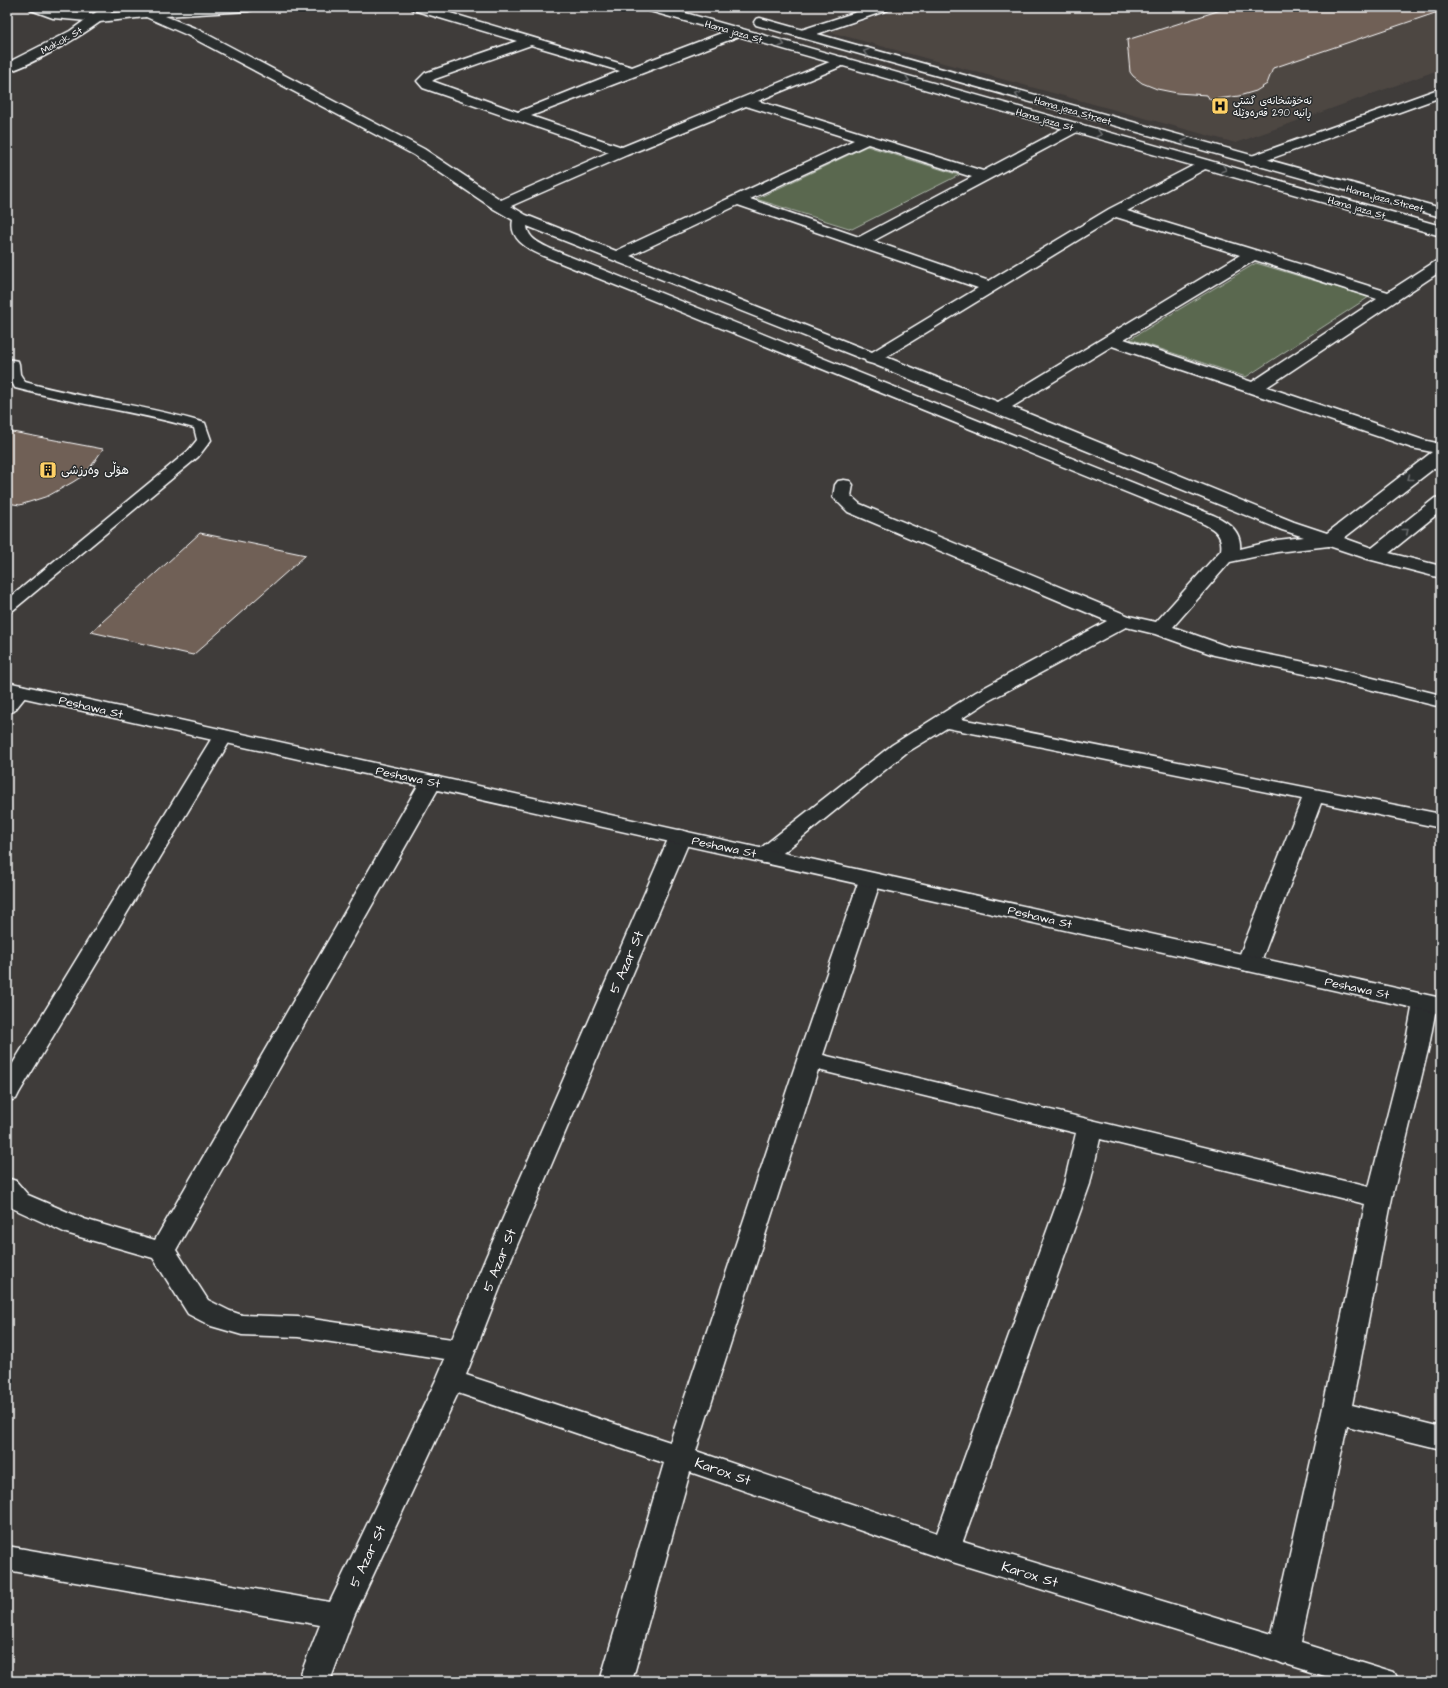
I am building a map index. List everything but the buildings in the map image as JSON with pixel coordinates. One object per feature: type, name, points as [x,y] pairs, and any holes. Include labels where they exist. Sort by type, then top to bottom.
[{"type":"street","points":[[35,7],[53,14],[76,17]]},
{"type":"street","name":"Makok St","points":[[58,26],[76,17],[110,7]]},
{"type":"street","points":[[97,12],[148,13],[248,7]]},
{"type":"street","points":[[417,7],[633,71]]},
{"type":"street","name":"Hama jaza St","points":[[650,7],[1441,231]]},
{"type":"street","points":[[803,34],[884,7]]},
{"type":"street","name":"Makok St","points":[[7,68],[67,38],[97,12]]},
{"type":"street","points":[[148,13],[192,32],[419,152],[453,173],[499,206],[521,218],[872,359],[999,408],[1288,526],[1375,555],[1441,572]]},
{"type":"street","name":"Hama jaza Street","points":[[750,20],[1441,213]]},
{"type":"street","points":[[519,116],[738,32]]},
{"type":"street","points":[[532,40],[425,80],[425,83],[622,152]]},
{"type":"street","points":[[869,69],[892,59]]},
{"type":"street","points":[[499,206],[622,152],[842,61]]},
{"type":"street","points":[[929,86],[952,76]]},
{"type":"street","points":[[1251,160],[1441,92]]},
{"type":"street","points":[[745,101],[984,176]]},
{"type":"street","points":[[860,242],[1076,127]]},
{"type":"street","points":[[617,256],[867,139]]},
{"type":"street","points":[[872,359],[1114,212],[1204,164]]},
{"type":"street","points":[[738,200],[990,287]]},
{"type":"street","points":[[1114,212],[1253,254],[1389,298]]},
{"type":"street","points":[[521,218],[519,227],[523,238],[537,248],[546,252],[1211,520],[1220,525],[1231,538],[1232,545],[1230,551],[1160,629]]},
{"type":"street","points":[[999,408],[1253,254]]},
{"type":"street","points":[[1256,388],[1441,264]]},
{"type":"street","points":[[1110,340],[1256,388],[1418,444],[1441,449]]},
{"type":"street","points":[[1225,558],[1277,546],[1330,540],[1441,454]]},
{"type":"street","points":[[844,485],[842,497],[854,508],[1123,621],[1160,629],[1221,651],[1324,672],[1441,701]]},
{"type":"street","points":[[1375,555],[1441,502]]},
{"type":"street","points":[[765,856],[899,749],[983,696],[1123,621]]},
{"type":"street","name":"Peshawa St","points":[[11,695],[223,736],[1433,1004]]},
{"type":"street","points":[[943,721],[1441,821]]},
{"type":"street","points":[[7,1093],[223,736]]},
{"type":"street","points":[[162,1251],[431,782]]},
{"type":"street","points":[[1248,964],[1314,795]]},
{"type":"street","name":"5 Azar St","points":[[314,1681],[339,1616],[450,1380],[499,1257],[680,837]]},
{"type":"street","points":[[616,1681],[680,1456],[809,1060],[870,880]]},
{"type":"street","points":[[1283,1652],[1336,1412],[1379,1198],[1417,1046],[1433,1004]]},
{"type":"street","points":[[809,1060],[1379,1198]]},
{"type":"street","points":[[946,1548],[1078,1184],[1090,1129]]},
{"type":"street","points":[[7,1187],[19,1200],[75,1226],[162,1251],[180,1277],[198,1308],[221,1319],[242,1325],[298,1326],[462,1351]]},
{"type":"street","name":"Karox St","points":[[450,1380],[680,1456],[946,1548],[1283,1652],[1384,1681]]},
{"type":"street","points":[[1336,1412],[1441,1438]]},
{"type":"street","points":[[7,1558],[339,1616]]},
{"type":"lane","points":[[7,363],[13,364],[14,374],[20,385],[45,392],[176,418],[200,426],[204,440],[193,454],[7,608]]},
{"type":"shaded area","name":"نەخۆشخانەی گشتی ڕانیە 290 قەرەوێلە","points":[[906,7],[1441,7],[1441,69],[1236,143],[830,32]]},
{"type":"green space","points":[[867,146],[959,175],[852,229],[756,199]]},
{"type":"green space","points":[[1256,263],[1369,297],[1246,377],[1130,339]]},
{"type":"place","name":"نەخۆشخانەی گشتی ڕانیە 290 قەرەوێلە","points":[[1220,106]]},
{"type":"place","name":"هۆڵی وەرزشی","points":[[48,470]]}]
